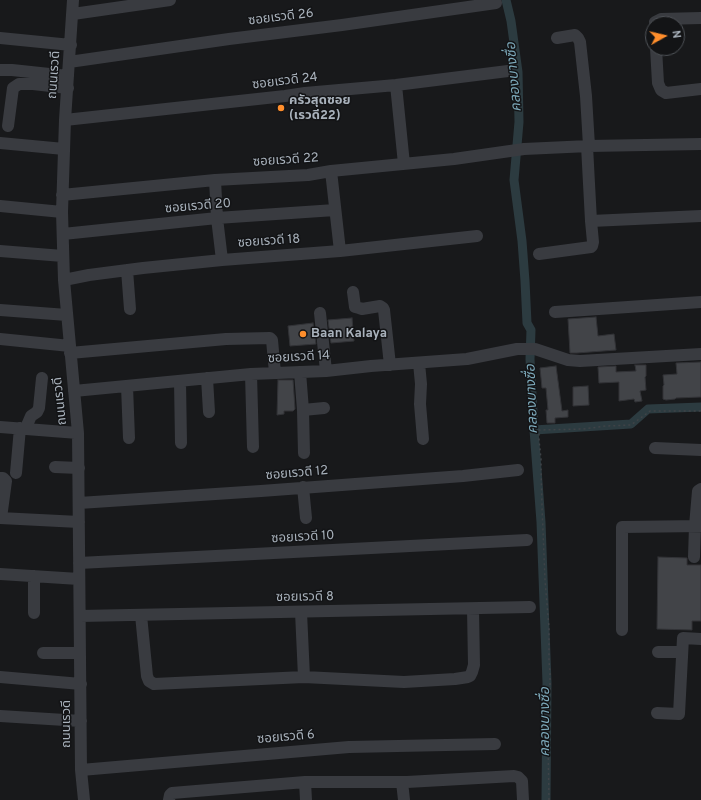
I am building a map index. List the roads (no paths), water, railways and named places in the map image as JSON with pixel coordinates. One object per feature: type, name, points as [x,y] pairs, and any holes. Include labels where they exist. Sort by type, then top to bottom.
[{"type":"street","name":"ถนนเรวดี","points":[[73,0],[65,120],[62,212],[64,280],[78,433],[81,770],[84,800]]},
{"type":"street","points":[[73,14],[170,0]]},
{"type":"street","name":"ซอยเรวดี 26","points":[[70,62],[496,3]]},
{"type":"street","points":[[685,18],[701,18]]},
{"type":"street","points":[[539,254],[591,247],[593,242],[586,96],[580,42],[575,35],[557,38]]},
{"type":"street","points":[[0,38],[71,45]]},
{"type":"street","points":[[656,56],[658,83],[661,90],[666,93],[701,89]]},
{"type":"street","points":[[0,70],[12,70],[68,82]]},
{"type":"street","name":"ซอยเรวดี 24","points":[[65,120],[305,93],[396,85],[508,71]]},
{"type":"street","points":[[8,126],[13,88],[19,84],[68,82]]},
{"type":"street","points":[[396,85],[404,164]]},
{"type":"street","points":[[0,143],[64,149]]},
{"type":"street","name":"ซอยเรวดี 22","points":[[62,195],[215,180],[308,175],[331,171],[454,159],[524,149],[701,144]]},
{"type":"street","points":[[331,171],[340,251]]},
{"type":"street","points":[[215,180],[222,260]]},
{"type":"street","points":[[0,206],[62,212]]},
{"type":"street","name":"ซอยเรวดี 20","points":[[63,234],[218,218],[336,210]]},
{"type":"street","points":[[591,221],[701,216]]},
{"type":"street","name":"ซอยเรวดี 18","points":[[64,280],[127,270],[222,260],[340,251],[477,236]]},
{"type":"street","points":[[0,251],[63,256]]},
{"type":"street","points":[[127,270],[130,309]]},
{"type":"street","points":[[353,292],[356,307],[362,308],[380,306],[383,308],[390,365]]},
{"type":"street","points":[[555,312],[701,302]]},
{"type":"street","points":[[0,310],[67,315]]},
{"type":"street","points":[[320,313],[326,371]]},
{"type":"street","points":[[0,340],[70,350],[226,339],[270,338],[272,340],[275,373]]},
{"type":"street","name":"ซอยเรวดี 14","points":[[74,391],[251,374],[326,371],[468,359],[517,349],[530,349],[568,360],[580,361],[701,354]]},
{"type":"street","points":[[419,363],[423,439]]},
{"type":"street","points":[[300,372],[304,453]]},
{"type":"street","points":[[251,374],[253,447]]},
{"type":"street","points":[[16,473],[23,428],[28,423],[31,416],[37,412],[39,408],[42,378]]},
{"type":"street","points":[[207,378],[209,412]]},
{"type":"street","points":[[180,381],[181,444]]},
{"type":"street","points":[[127,386],[129,438]]},
{"type":"street","points":[[303,410],[324,408]]},
{"type":"street","points":[[0,427],[78,433]]},
{"type":"street","points":[[655,448],[701,450]]},
{"type":"street","points":[[55,467],[79,468]]},
{"type":"street","name":"ซอยเรวดี 12","points":[[79,503],[463,476],[518,470]]},
{"type":"street","points":[[0,478],[4,478],[6,481],[0,518],[79,522]]},
{"type":"street","points":[[303,487],[306,518]]},
{"type":"street","points":[[694,557],[698,526],[698,491],[701,489]]},
{"type":"street","points":[[622,630],[622,527],[698,526]]},
{"type":"street","name":"ซอยเรวดี 10","points":[[79,563],[527,540]]},
{"type":"street","points":[[0,574],[80,579]]},
{"type":"street","points":[[34,576],[34,613]]},
{"type":"street","name":"ซอยเรวดี 8","points":[[80,616],[530,607]]},
{"type":"street","points":[[141,615],[147,676],[149,681],[154,684],[304,677],[404,682],[455,680],[470,676],[474,665],[473,609]]},
{"type":"street","points":[[300,612],[304,677]]},
{"type":"street","points":[[657,713],[679,714],[683,638],[701,639]]},
{"type":"street","points":[[658,652],[682,652]]},
{"type":"street","points":[[43,653],[80,653]]},
{"type":"street","points":[[0,677],[81,684]]},
{"type":"street","points":[[0,716],[81,721]]},
{"type":"street","name":"ซอยเรวดี 6","points":[[81,770],[348,747],[495,744]]},
{"type":"street","points":[[169,800],[172,793],[193,795],[220,794],[305,782],[402,782],[518,777],[522,780],[523,800]]},
{"type":"street","points":[[305,782],[306,800]]},
{"type":"street","points":[[402,782],[404,800]]},
{"type":"waterway","name":"คลองบางซื่อ","points":[[506,0],[511,21],[518,72],[519,122],[514,180],[522,241],[527,323],[531,330],[530,359],[541,522],[547,683],[546,800]]},
{"type":"waterway","points":[[534,430],[631,424],[648,409],[701,407]]},
{"type":"place","name":"ครัวสุดซอย (เรวดี22)","points":[[281,108]]},
{"type":"place","name":"Baan Kalaya","points":[[303,334]]}]
